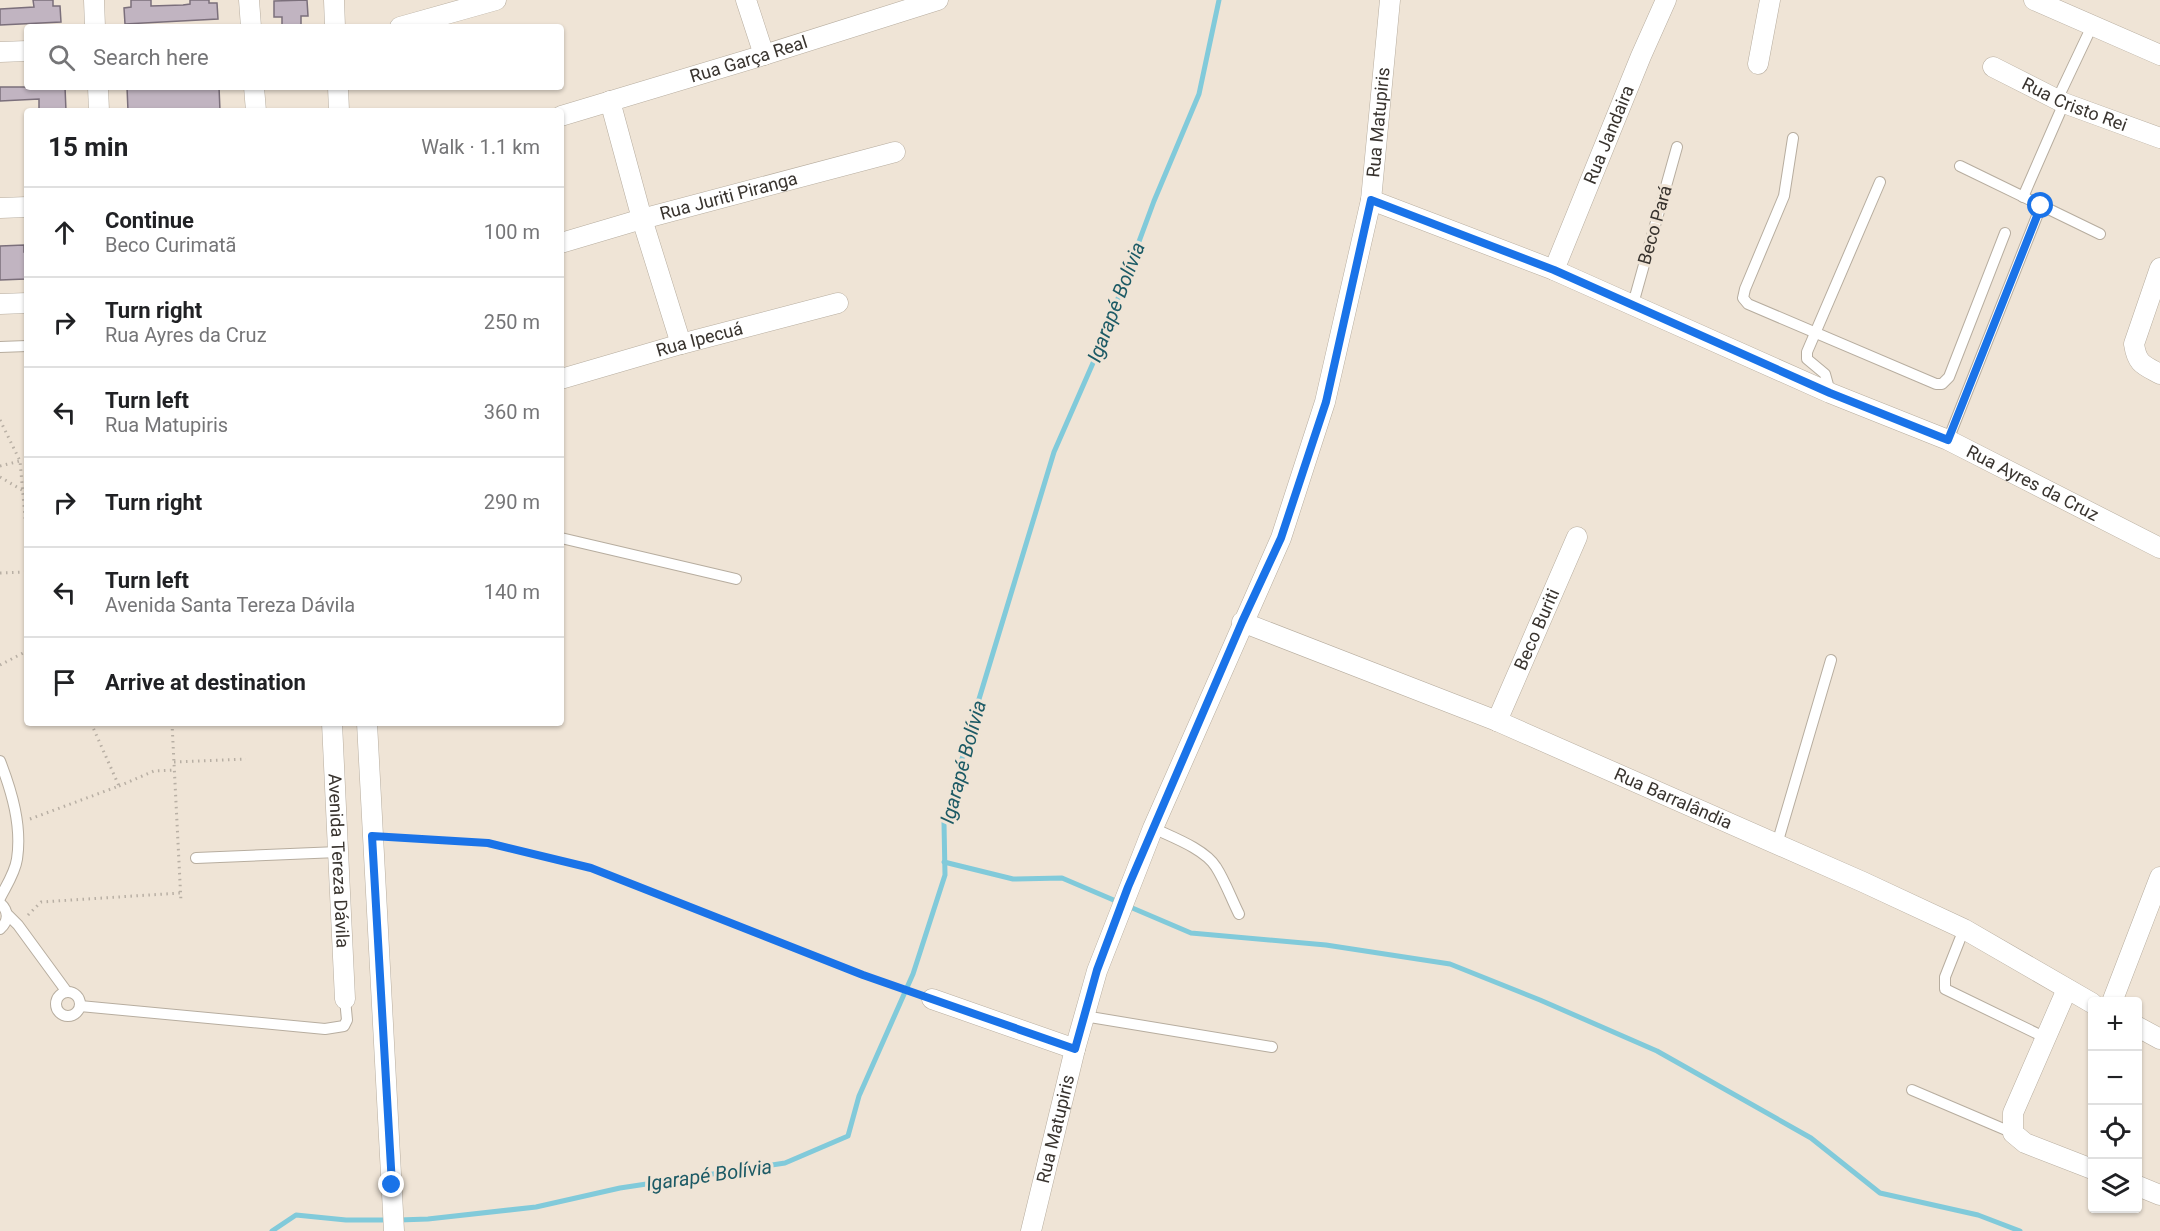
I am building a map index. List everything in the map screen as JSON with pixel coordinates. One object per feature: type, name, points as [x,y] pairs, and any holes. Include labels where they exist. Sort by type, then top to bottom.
[{"type":"street","points":[[94,0],[95,24]]},
{"type":"street","points":[[249,0],[251,24]]},
{"type":"street","points":[[334,0],[335,24]]},
{"type":"street","points":[[411,24],[496,0]]},
{"type":"street","points":[[746,0],[764,56]]},
{"type":"street","name":"Rua Garça Real","points":[[564,115],[764,56],[938,0]]},
{"type":"street","name":"Rua Matupiris","points":[[1031,1231],[1075,1049],[1097,970],[1153,828],[1281,538],[1326,402],[1371,200],[1390,0]]},
{"type":"street","name":"Rua Jandaira","points":[[1554,270],[1666,0]]},
{"type":"street","points":[[1758,64],[1770,0]]},
{"type":"street","points":[[2034,0],[2159,53]]},
{"type":"street","points":[[0,52],[24,51]]},
{"type":"street","name":"Rua Cristo Rei","points":[[1993,66],[2061,101],[2160,138]]},
{"type":"street","points":[[98,90],[99,108]]},
{"type":"street","points":[[254,90],[256,108]]},
{"type":"street","points":[[338,90],[339,108]]},
{"type":"street","points":[[610,101],[642,219],[681,344]]},
{"type":"street","name":"Rua Juriti Piranga","points":[[564,242],[642,219],[896,152]]},
{"type":"street","name":"Rua Ayres da Cruz","points":[[1371,200],[1554,270],[1830,393],[1948,440],[2160,548]]},
{"type":"street","points":[[0,208],[24,207]]},
{"type":"street","points":[[2160,269],[2134,344],[2136,357],[2141,365],[2160,374]]},
{"type":"street","points":[[0,304],[24,303]]},
{"type":"street","name":"Rua Ipecuá","points":[[564,378],[681,344],[838,303]]},
{"type":"street","name":"Beco Buriti","points":[[1497,721],[1577,537]]},
{"type":"street","name":"Rua Barralândia","points":[[1242,622],[1497,721],[1777,844],[1964,929],[2088,1001]]},
{"type":"street","name":"Avenida Tereza Dávila","points":[[332,726],[345,999]]},
{"type":"street","points":[[367,726],[394,1231]]},
{"type":"street","points":[[2114,997],[2160,877]]},
{"type":"street","points":[[2067,989],[2013,1113],[2013,1132],[2025,1143],[2088,1167]]},
{"type":"street","points":[[932,999],[1075,1049]]},
{"type":"street","points":[[2142,1029],[2160,1039]]},
{"type":"street","points":[[2142,1188],[2160,1195]]},
{"type":"lane","points":[[2023,197],[2092,26]]},
{"type":"lane","points":[[1793,138],[1784,196],[1743,297],[1748,304],[1936,384],[1942,384],[1949,377],[2005,233]]},
{"type":"lane","name":"Beco Pará","points":[[1633,304],[1677,147]]},
{"type":"lane","points":[[1960,166],[2100,234]]},
{"type":"lane","points":[[1830,393],[1825,374],[1807,359],[1807,352],[1880,182]]},
{"type":"lane","points":[[1948,440],[2041,206]]},
{"type":"lane","points":[[0,347],[24,346]]},
{"type":"lane","points":[[564,539],[736,579]]},
{"type":"lane","points":[[1777,844],[1831,660]]},
{"type":"lane","points":[[0,761],[13,800],[17,823],[17,859],[13,873],[0,898]]},
{"type":"lane","points":[[1153,828],[1183,842],[1216,866],[1239,914]]},
{"type":"lane","points":[[196,858],[338,852]]},
{"type":"lane","points":[[0,903],[67,992],[77,996],[80,1006],[76,1013],[69,1017],[59,1012],[55,1005],[57,998],[67,992]]},
{"type":"lane","points":[[0,928],[5,924],[8,915]]},
{"type":"lane","points":[[1964,929],[1945,977],[1945,989],[2046,1038]]},
{"type":"lane","points":[[80,1006],[325,1029],[344,1026],[347,1020],[345,999]]},
{"type":"lane","points":[[1084,1016],[1272,1047]]},
{"type":"lane","points":[[1912,1089],[2013,1132]]},
{"type":"path","points":[[0,420],[20,461],[24,506]]},
{"type":"path","points":[[0,466],[20,461]]},
{"type":"path","points":[[0,477],[22,490]]},
{"type":"path","points":[[0,573],[24,572]]},
{"type":"path","points":[[0,665],[24,653]]},
{"type":"path","points":[[92,726],[119,786]]},
{"type":"path","points":[[172,726],[181,902]]},
{"type":"path","points":[[174,762],[246,759]]},
{"type":"path","points":[[17,823],[154,771],[174,770]]},
{"type":"path","points":[[372,836],[488,843],[591,868],[880,981],[932,999]]},
{"type":"path","points":[[18,925],[41,902],[180,893]]},
{"type":"building","points":[[33,0],[53,0],[53,6],[60,6],[61,22],[0,25],[0,9],[34,7]]},
{"type":"building","points":[[131,0],[151,0],[151,6],[183,5],[190,4],[190,0],[209,0],[209,3],[217,3],[218,19],[125,24],[124,8],[131,7]]},
{"type":"building","points":[[307,0],[308,16],[301,16],[301,24],[282,24],[282,17],[274,17],[274,1]]},
{"type":"building","points":[[0,87],[24,87],[24,90],[65,90],[66,108],[39,108],[39,99],[0,101]]},
{"type":"building","points":[[127,90],[219,90],[220,108],[128,108]]},
{"type":"building","points":[[24,245],[24,279],[0,280],[0,246]]},
{"type":"waterway","name":"Igarapé Bolívia","points":[[399,1220],[536,1207],[620,1188],[785,1163],[848,1136],[859,1096],[913,974],[945,875],[944,823],[1054,452],[1100,347],[1154,201],[1199,94],[1219,0]]},
{"type":"waterway","points":[[944,862],[1013,879],[1062,878],[1191,933],[1326,945],[1450,964],[1657,1051],[1811,1138],[1880,1193],[1978,1215],[2020,1231]]},
{"type":"waterway","name":"Igarapé Bolívia","points":[[272,1231],[296,1215],[346,1220],[389,1220]]},
{"type":"route","points":[[392,1185],[372,836],[488,843],[591,868],[863,975],[1075,1049],[1097,970],[1128,887],[1242,622],[1281,538],[1326,402],[1371,200],[1554,270],[1830,393],[1948,440],[2041,206]]}]
